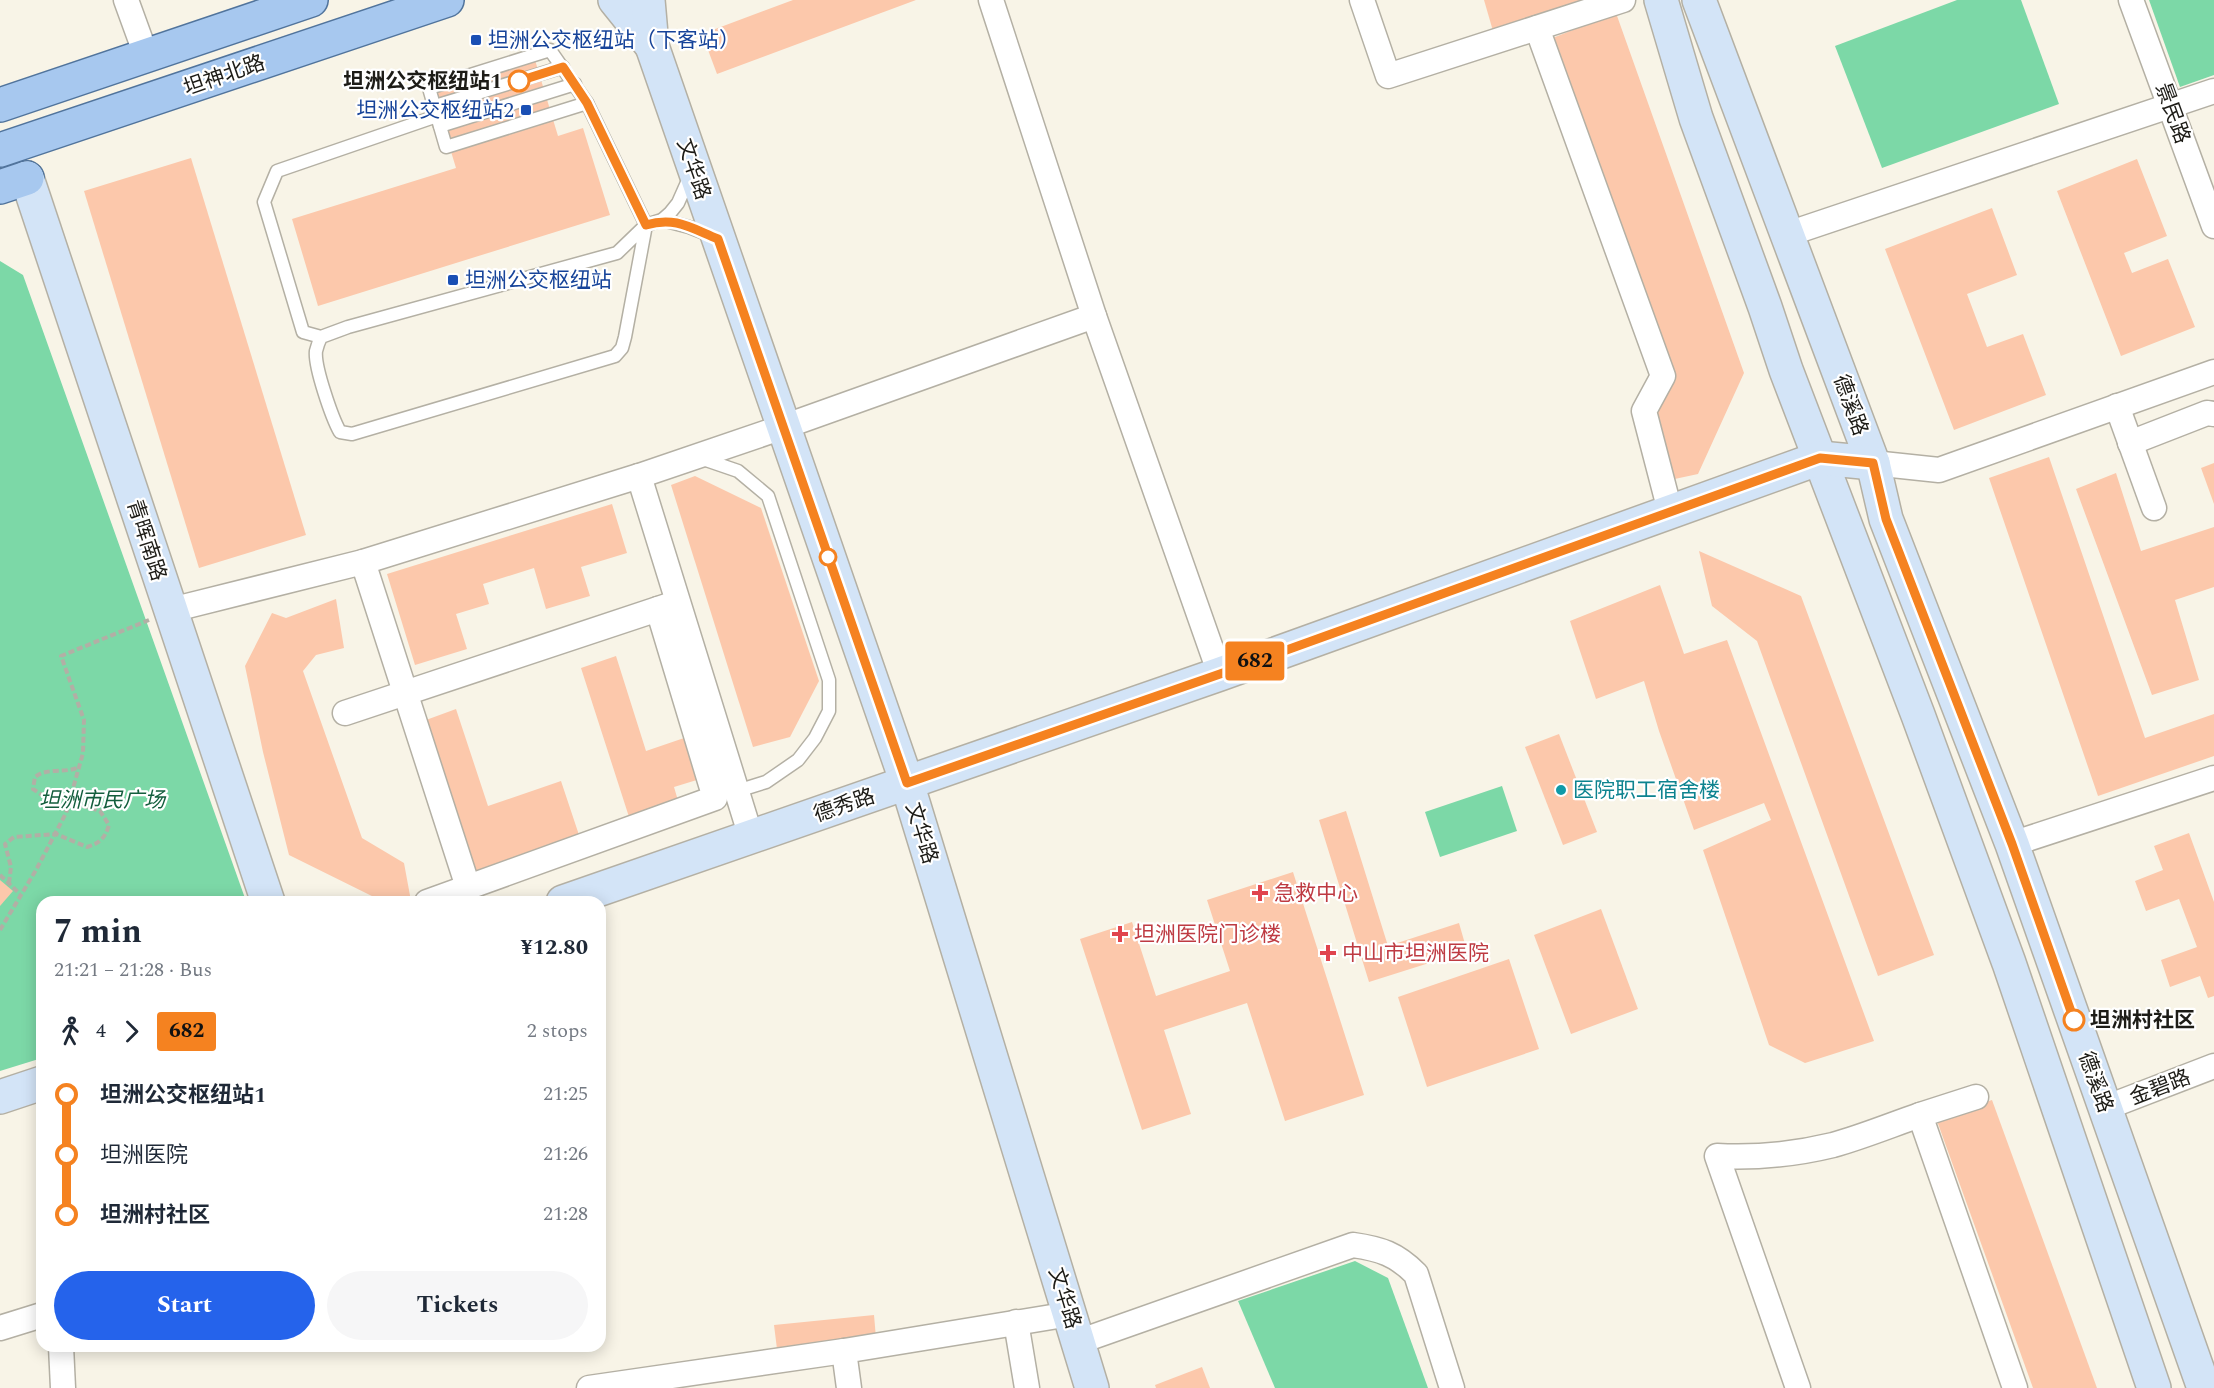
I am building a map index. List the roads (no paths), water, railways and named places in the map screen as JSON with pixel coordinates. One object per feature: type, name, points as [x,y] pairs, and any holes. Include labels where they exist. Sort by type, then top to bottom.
[{"type":"main road","name":"坦神北路","points":[[2,97],[146,55],[311,0]]},
{"type":"main road","name":"坦神北路","points":[[0,150],[447,0]]},
{"type":"street","points":[[126,0],[146,55]]},
{"type":"street","points":[[615,0],[652,46]]},
{"type":"street","points":[[648,0],[652,46]]},
{"type":"street","points":[[991,0],[1094,316],[1220,674]]},
{"type":"street","points":[[1362,0],[1388,76],[1618,1]]},
{"type":"street","name":"德溪路","points":[[1661,0],[1696,118],[1766,307],[1786,370],[1914,704],[2009,963],[2154,1388]]},
{"type":"street","name":"德溪路","points":[[1699,0],[1873,463],[1886,519],[2012,844],[2204,1388]]},
{"type":"street","name":"景民路","points":[[2131,0],[2214,226]]},
{"type":"street","points":[[1537,28],[1663,376],[1644,411],[1670,511]]},
{"type":"street","name":"文华路","points":[[652,46],[907,783],[1092,1388]]},
{"type":"street","points":[[1788,234],[2214,91]]},
{"type":"street","name":"青晖南路","points":[[14,183],[171,610],[266,896]]},
{"type":"street","points":[[171,610],[363,562],[639,476],[783,428],[1094,316]]},
{"type":"street","points":[[1873,463],[1939,470],[2214,372]]},
{"type":"street","points":[[2117,406],[2154,508]]},
{"type":"street","points":[[2130,442],[2207,413],[2214,414]]},
{"type":"street","name":"德秀路","points":[[580,896],[1220,674],[1820,458],[1873,463]]},
{"type":"street","points":[[639,476],[668,606],[726,794],[751,837]]},
{"type":"street","points":[[363,562],[468,887]]},
{"type":"street","points":[[345,713],[668,606]]},
{"type":"street","points":[[2012,844],[2214,778]]},
{"type":"street","points":[[443,896],[726,794]]},
{"type":"street","name":"金碧路","points":[[2105,1108],[2214,1066]]},
{"type":"street","points":[[0,1097],[36,1085]]},
{"type":"street","points":[[1798,1388],[1717,1156],[1781,1154],[1832,1145],[1976,1096]]},
{"type":"street","points":[[1920,1115],[2015,1388]]},
{"type":"street","points":[[589,1388],[1016,1323],[1074,1328],[1353,1245],[1388,1252],[1402,1260],[1416,1274],[1452,1388]]},
{"type":"street","points":[[0,1328],[36,1317]]},
{"type":"street","points":[[1016,1323],[1028,1388]]},
{"type":"street","points":[[844,1351],[849,1388]]},
{"type":"street","points":[[61,1352],[63,1388]]},
{"type":"lane","points":[[321,337],[316,352],[324,392],[333,420],[340,432],[352,434],[615,356],[622,348],[625,337],[646,225],[587,103],[575,84],[550,51],[429,88],[446,147],[587,103]]},
{"type":"lane","points":[[563,67],[438,116],[277,171],[264,202],[303,332],[321,337],[348,327],[617,253],[646,225],[662,220],[670,213],[688,183],[693,166]]},
{"type":"lane","points":[[438,116],[575,84]]},
{"type":"lane","points":[[662,220],[689,227],[718,239]]},
{"type":"lane","points":[[695,457],[738,471],[768,495],[829,680],[829,711],[815,738],[798,760],[766,782],[726,794]]},
{"type":"place","name":"坦洲公交枢纽站（下客站）","points":[[476,40]]},
{"type":"place","name":"坦洲公交枢纽站1","points":[[519,81]]},
{"type":"place","name":"坦洲公交枢纽站2","points":[[526,110]]},
{"type":"place","name":"坦洲公交枢纽站","points":[[453,280]]},
{"type":"place","name":"医院职工宿舍楼","points":[[1561,790]]},
{"type":"place","name":"急救中心","points":[[1260,893]]},
{"type":"place","name":"坦洲医院门诊楼","points":[[1120,934]]},
{"type":"place","name":"中山市坦洲医院","points":[[1328,953]]},
{"type":"place","name":"坦洲村社区","points":[[2074,1020]]},
{"type":"park label","name":"坦洲市民广场","points":[[102,800]]}]
